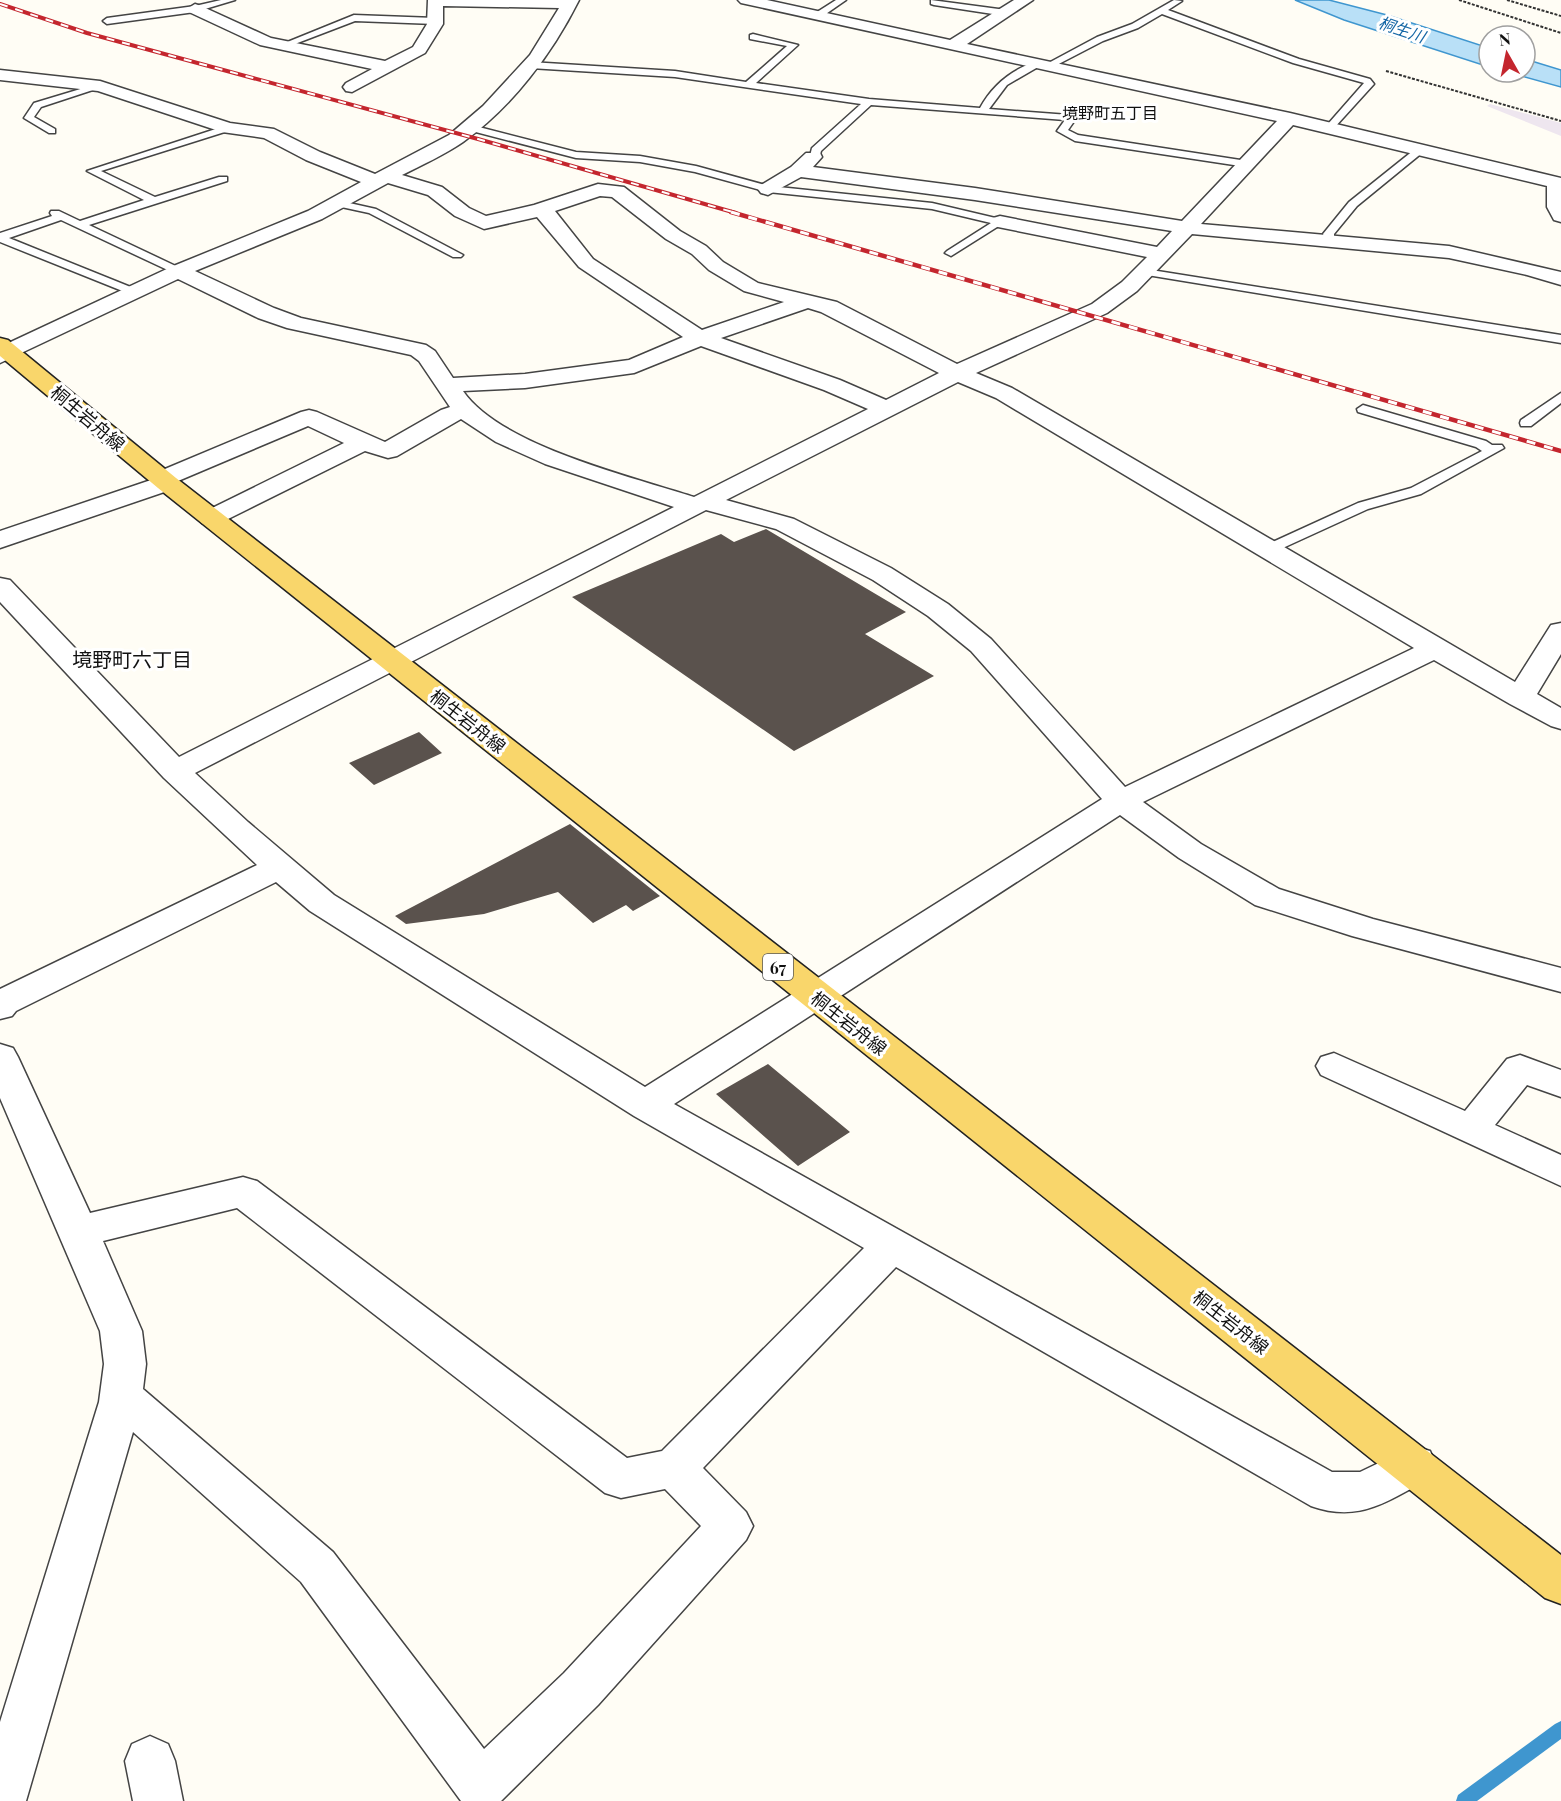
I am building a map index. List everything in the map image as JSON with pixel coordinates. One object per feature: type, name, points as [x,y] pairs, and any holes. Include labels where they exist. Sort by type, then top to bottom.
[{"type":"main road","name":"桐生岩舟線","points":[[3,351],[814,996],[1414,1465],[1561,1583]]},
{"type":"street","points":[[746,0],[1041,66],[1331,126],[1557,183],[1557,207],[1561,216]]},
{"type":"street","points":[[952,46],[1025,0]]},
{"type":"street","points":[[3,351],[178,271],[315,215],[471,128],[530,65],[556,32],[570,2],[435,1],[435,21],[419,50],[352,87]]},
{"type":"street","points":[[195,9],[267,42],[387,67]]},
{"type":"street","points":[[0,75],[100,86],[228,128],[268,132],[314,156],[379,179],[435,191],[462,212],[484,224],[540,210],[598,189],[618,191],[673,235],[699,250],[716,266],[751,287],[807,301],[851,316],[957,373],[1004,393],[1435,650],[1561,720]]},
{"type":"street","points":[[175,771],[957,373],[1014,346],[1079,321],[1124,294],[1290,118]]},
{"type":"street","points":[[768,189],[798,171],[815,156]]},
{"type":"street","points":[[798,171],[975,194],[1187,228],[1449,252],[1532,270],[1561,279]]},
{"type":"street","points":[[540,210],[548,215],[586,263],[607,279],[700,338],[832,385],[888,409]]},
{"type":"street","points":[[1000,222],[1161,254]]},
{"type":"street","points":[[1532,270],[1549,258]]},
{"type":"street","points":[[178,271],[295,323],[418,350],[427,356],[464,410],[504,436],[554,459],[700,504],[785,524],[882,574],[938,610],[981,645],[1121,801],[1190,851],[1267,897],[1364,928],[1561,980]]},
{"type":"street","points":[[448,385],[525,381],[634,366],[700,338],[807,301]]},
{"type":"street","points":[[0,540],[164,481],[309,417],[363,443],[388,451],[449,415],[464,410]]},
{"type":"street","points":[[211,518],[363,443]]},
{"type":"street","points":[[0,586],[175,771],[278,867],[322,903],[647,1106],[1327,1492],[1365,1492],[1414,1465]]},
{"type":"street","points":[[1520,698],[1561,631]]},
{"type":"street","points":[[647,1106],[663,1093],[1121,801],[1435,650]]},
{"type":"street","points":[[0,1007],[4,1002],[278,867]]},
{"type":"street","points":[[0,1057],[79,1231],[121,1331],[124,1364],[120,1395],[1,1801]]},
{"type":"street","points":[[1334,1066],[1561,1171]]},
{"type":"street","points":[[1471,1129],[1520,1068],[1561,1084]]},
{"type":"street","points":[[79,1231],[243,1192],[621,1479],[674,1468],[891,1246]]},
{"type":"street","points":[[120,1395],[317,1567],[481,1786],[581,1689],[730,1526],[674,1468]]},
{"type":"lane","points":[[180,0],[195,9]]},
{"type":"lane","points":[[107,21],[195,9],[231,0]]},
{"type":"lane","points":[[817,16],[842,0]]},
{"type":"lane","points":[[983,111],[996,88],[1007,79],[1135,26],[1178,1]]},
{"type":"lane","points":[[934,2],[1006,13]]},
{"type":"lane","points":[[1162,11],[1296,61],[1367,81],[1369,84],[1331,126]]},
{"type":"lane","points":[[284,45],[354,18],[435,21]]},
{"type":"lane","points":[[748,85],[794,45],[753,37]]},
{"type":"lane","points":[[530,65],[675,74],[869,102],[1073,116],[1062,131],[1075,138],[1247,164]]},
{"type":"lane","points":[[52,131],[29,118],[38,105],[100,86]]},
{"type":"lane","points":[[815,156],[816,150],[869,102]]},
{"type":"lane","points":[[154,201],[92,171],[228,128]]},
{"type":"lane","points":[[471,128],[563,153],[587,157],[664,162],[768,189],[932,206],[1000,222]]},
{"type":"lane","points":[[1330,240],[1328,234],[1353,204],[1423,148]]},
{"type":"lane","points":[[81,224],[222,179]]},
{"type":"lane","points":[[336,203],[372,211],[457,255]]},
{"type":"lane","points":[[0,238],[59,214],[178,271]]},
{"type":"lane","points":[[951,253],[1000,222]]},
{"type":"lane","points":[[0,238],[134,292]]},
{"type":"lane","points":[[1145,272],[1561,339]]},
{"type":"lane","points":[[1526,423],[1561,397]]},
{"type":"lane","points":[[1269,549],[1363,506],[1416,491],[1494,449],[1363,409]]},
{"type":"path","points":[[1459,0],[1561,33]]},
{"type":"path","points":[[1507,0],[1561,16]]},
{"type":"shaded area","points":[[1490,104],[1561,123],[1561,136],[1487,106]]},
{"type":"water","name":"桐生川","points":[[1295,0],[1329,0],[1387,15],[1477,44],[1477,63],[1344,20]]},
{"type":"water","points":[[1537,63],[1561,70],[1561,87],[1537,80]]},
{"type":"building","points":[[766,529],[906,612],[865,634],[934,676],[794,751],[572,597],[721,534],[734,542]]},
{"type":"building","points":[[419,732],[442,753],[374,785],[349,763]]},
{"type":"building","points":[[570,824],[660,896],[633,911],[626,905],[593,923],[558,892],[484,914],[406,924],[395,916]]},
{"type":"building","points":[[768,1064],[850,1132],[798,1166],[716,1094]]},
{"type":"waterway","points":[[1464,1801],[1561,1729]]},
{"type":"railway","points":[[0,4],[87,33],[478,139],[736,213]]},
{"type":"railway","points":[[731,212],[1561,451]]},
{"type":"district","name":"境野町五丁目","points":[[1110,112]]},
{"type":"district","name":"境野町六丁目","points":[[132,658]]}]
